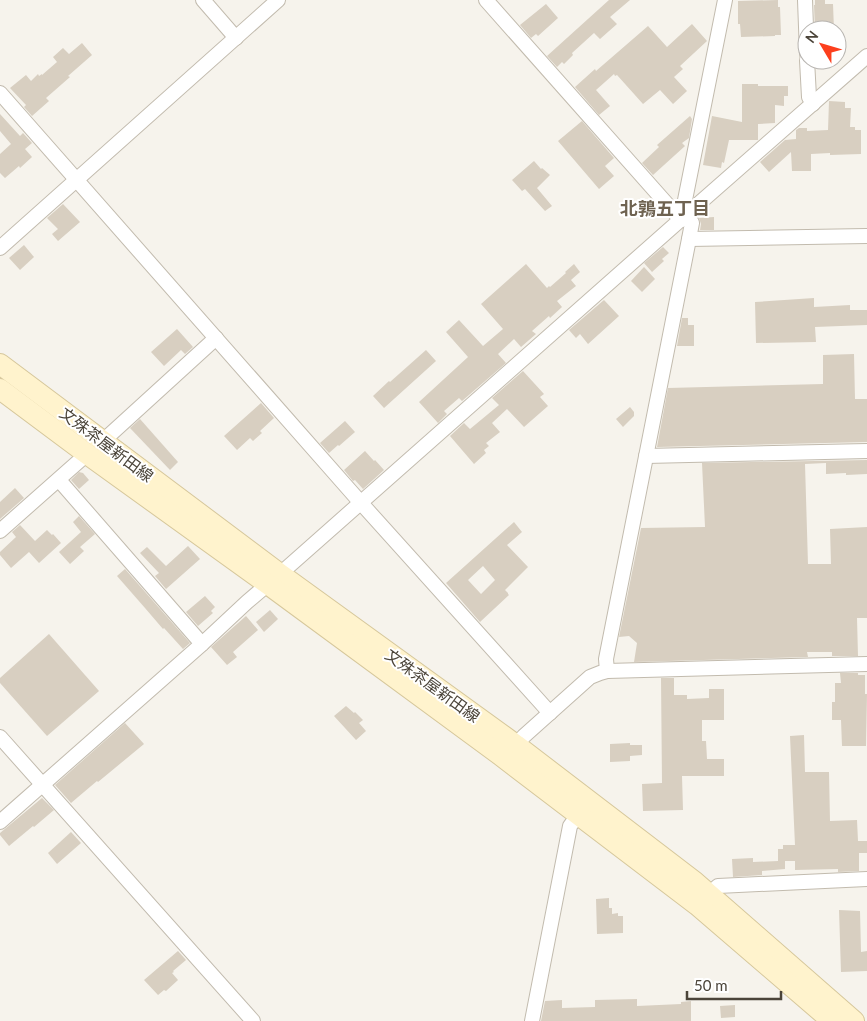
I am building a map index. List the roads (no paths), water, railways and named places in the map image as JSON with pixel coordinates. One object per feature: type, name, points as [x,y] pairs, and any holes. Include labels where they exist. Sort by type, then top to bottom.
[{"type":"main road","name":"文殊茶屋新田線","points":[[0,364],[103,441],[274,580],[697,905],[832,1021]]},
{"type":"main road","name":"文殊茶屋新田線","points":[[0,389],[87,454],[516,745],[708,894],[854,1021]]},
{"type":"street","points":[[203,0],[236,38]]},
{"type":"street","points":[[0,248],[278,0]]},
{"type":"street","points":[[486,0],[684,217],[692,223],[606,659],[599,674],[550,713],[516,745]]},
{"type":"street","points":[[684,217],[725,0]]},
{"type":"street","points":[[805,0],[806,20]]},
{"type":"street","points":[[0,822],[867,56]]},
{"type":"street","points":[[807,70],[808,97],[813,104]]},
{"type":"street","points":[[0,93],[360,503],[550,713]]},
{"type":"street","points":[[689,239],[867,236]]},
{"type":"street","points":[[103,441],[216,338]]},
{"type":"street","points":[[646,456],[867,450]]},
{"type":"street","points":[[0,531],[87,454]]},
{"type":"street","points":[[59,480],[202,644]]},
{"type":"street","points":[[599,674],[867,664]]},
{"type":"street","points":[[0,737],[253,1021]]},
{"type":"street","points":[[532,1021],[570,826],[578,815]]},
{"type":"street","points":[[708,894],[718,886],[867,879]]},
{"type":"district","name":"北鶉五丁目","points":[[665,208]]}]
